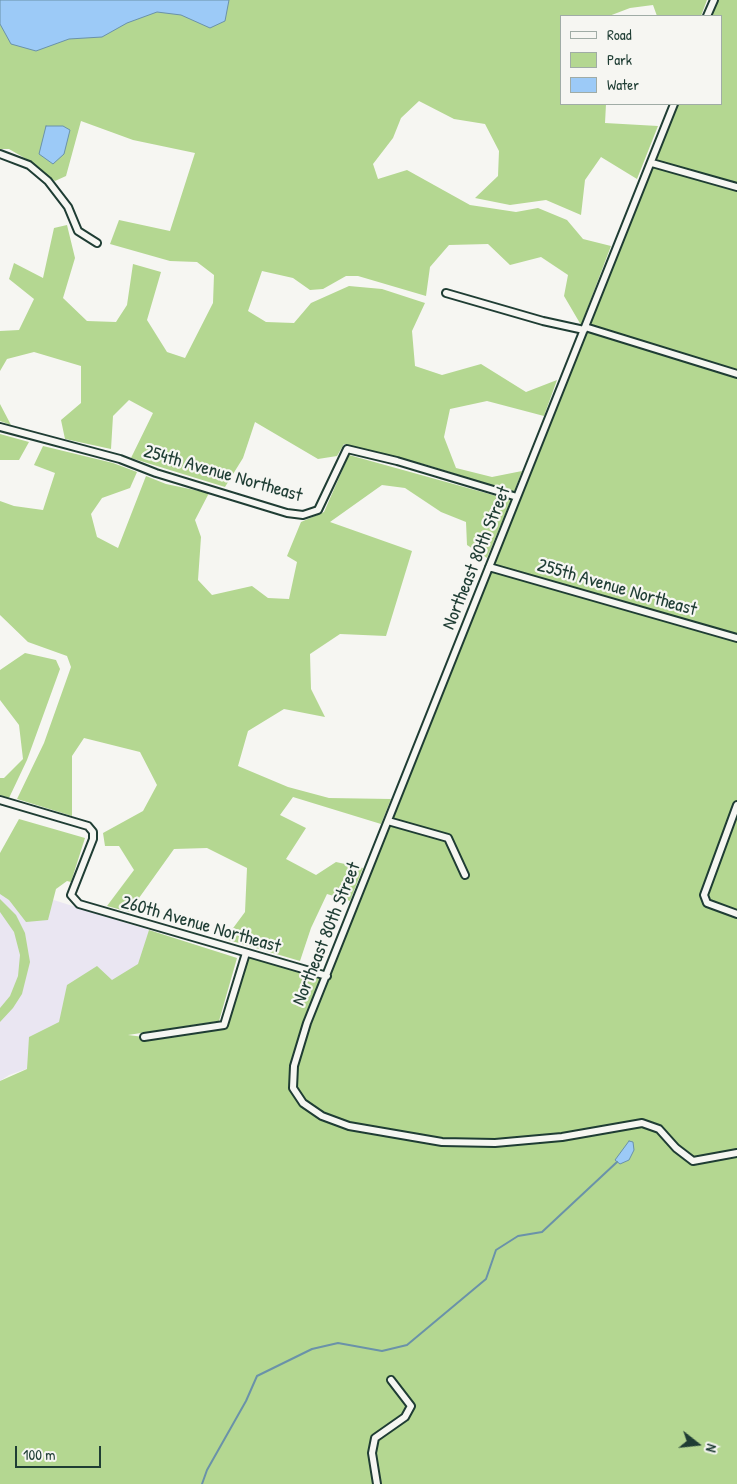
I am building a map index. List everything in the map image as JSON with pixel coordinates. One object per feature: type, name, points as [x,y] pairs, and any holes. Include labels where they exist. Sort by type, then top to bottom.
[{"type":"street","points":[[708,15],[714,0]]},
{"type":"street","name":"Northeast 80th Street","points":[[674,105],[307,1023],[294,1066],[293,1088],[303,1103],[322,1116],[349,1126],[442,1142],[495,1143],[562,1137],[642,1123],[659,1130],[676,1148],[693,1161],[737,1153]]},
{"type":"street","points":[[0,154],[28,165],[48,181],[68,206],[78,231],[97,243]]},
{"type":"street","points":[[652,162],[737,187]]},
{"type":"street","points":[[446,293],[543,320],[585,328],[737,374]]},
{"type":"street","name":"254th Avenue Northeast","points":[[0,426],[120,459],[156,473],[288,513],[303,515],[318,510],[347,450],[397,461],[517,497]]},
{"type":"street","name":"255th Avenue Northeast","points":[[489,567],[737,638]]},
{"type":"street","name":"260th Avenue Northeast","points":[[0,800],[88,826],[93,832],[93,839],[71,895],[79,904],[327,976]]},
{"type":"street","points":[[737,806],[704,895],[707,903],[737,914]]},
{"type":"street","points":[[388,821],[448,838],[465,875]]},
{"type":"street","points":[[144,1036],[224,1025],[246,953]]},
{"type":"street","points":[[377,1484],[372,1453],[375,1438],[405,1417],[410,1406],[391,1380]]},
{"type":"shaded area","points":[[0,883],[237,958],[219,1021],[125,1035],[9,1075],[0,1081]]},
{"type":"green space","points":[[0,0],[707,0],[701,15],[657,15],[653,5],[630,8],[612,15],[560,15],[560,105],[606,105],[605,123],[658,126],[637,179],[601,157],[585,180],[581,215],[546,200],[510,205],[475,198],[498,176],[499,151],[485,124],[454,119],[419,101],[401,118],[393,138],[373,164],[378,179],[407,170],[470,205],[516,212],[538,208],[567,220],[583,239],[611,246],[581,325],[564,296],[568,275],[541,257],[510,265],[488,244],[449,245],[430,267],[426,296],[358,276],[346,276],[323,289],[310,290],[293,278],[262,271],[248,311],[266,322],[294,323],[311,303],[349,286],[382,289],[425,303],[412,331],[415,366],[442,375],[481,364],[526,392],[557,380],[544,416],[487,401],[450,409],[444,437],[456,468],[492,477],[522,471],[514,492],[427,465],[344,444],[337,456],[318,459],[255,422],[243,458],[225,487],[131,458],[153,413],[129,400],[113,416],[111,449],[65,439],[61,420],[81,403],[81,366],[34,352],[7,359],[0,371],[0,331],[19,330],[34,299],[9,279],[14,263],[43,278],[54,228],[67,225],[75,258],[63,298],[87,321],[116,322],[127,305],[133,264],[161,272],[147,320],[167,352],[185,358],[213,303],[214,275],[197,262],[170,261],[110,244],[119,220],[170,231],[195,153],[133,140],[81,121],[66,176],[55,181],[28,160],[9,149],[0,149]]},
{"type":"green space","points":[[714,0],[737,0],[737,1484],[0,1484],[0,1081],[27,1069],[29,1037],[59,1022],[67,985],[97,966],[112,980],[138,964],[149,930],[237,958],[219,1021],[128,1035],[144,1037],[224,1025],[246,953],[326,976],[674,105],[722,105],[722,15],[707,15]]},
{"type":"green space","points":[[0,404],[11,425],[0,421]]},
{"type":"green space","points":[[0,434],[29,442],[19,460],[0,460]]},
{"type":"green space","points":[[43,446],[113,463],[137,472],[130,488],[102,498],[91,514],[97,537],[118,548],[146,476],[166,484],[209,493],[195,520],[201,537],[198,580],[212,595],[252,586],[268,598],[289,599],[297,562],[287,556],[301,522],[324,512],[349,455],[511,500],[487,558],[467,545],[466,522],[441,512],[405,488],[382,485],[330,522],[412,551],[386,636],[340,634],[310,654],[311,689],[325,717],[284,709],[248,731],[238,766],[288,787],[329,798],[391,799],[381,824],[293,797],[280,815],[306,828],[286,859],[316,875],[336,862],[363,868],[350,901],[327,894],[311,928],[300,961],[225,939],[245,912],[247,868],[207,848],[174,849],[129,912],[107,906],[134,870],[119,846],[105,846],[103,833],[143,811],[157,785],[140,752],[84,738],[72,756],[72,816],[17,799],[44,743],[71,667],[67,656],[28,642],[0,615],[0,501],[14,506],[43,510],[55,473],[34,465]]},
{"type":"green space","points":[[25,653],[56,660],[60,669],[27,760],[9,798],[0,795],[0,778],[4,778],[23,759],[19,725],[0,700],[0,670]]},
{"type":"green space","points":[[19,819],[85,838],[71,882],[67,881],[56,889],[48,920],[26,922],[9,900],[0,894],[0,853]]},
{"type":"green space","points":[[0,899],[16,915],[25,933],[30,962],[22,994],[13,1008],[0,1022],[0,1008],[10,996],[18,976],[20,955],[14,932],[0,912]]},
{"type":"water","points":[[0,0],[229,0],[225,21],[210,28],[181,15],[157,12],[127,23],[102,37],[69,39],[36,51],[11,44],[0,24]]},
{"type":"water","points":[[46,126],[63,126],[70,130],[64,154],[53,164],[39,154]]},
{"type":"water","points":[[629,1141],[633,1142],[634,1150],[629,1160],[620,1164],[615,1160]]},
{"type":"waterway","points":[[202,1484],[207,1470],[246,1401],[257,1376],[312,1349],[338,1343],[382,1351],[407,1345],[486,1279],[496,1250],[518,1236],[542,1232],[617,1162]]}]
